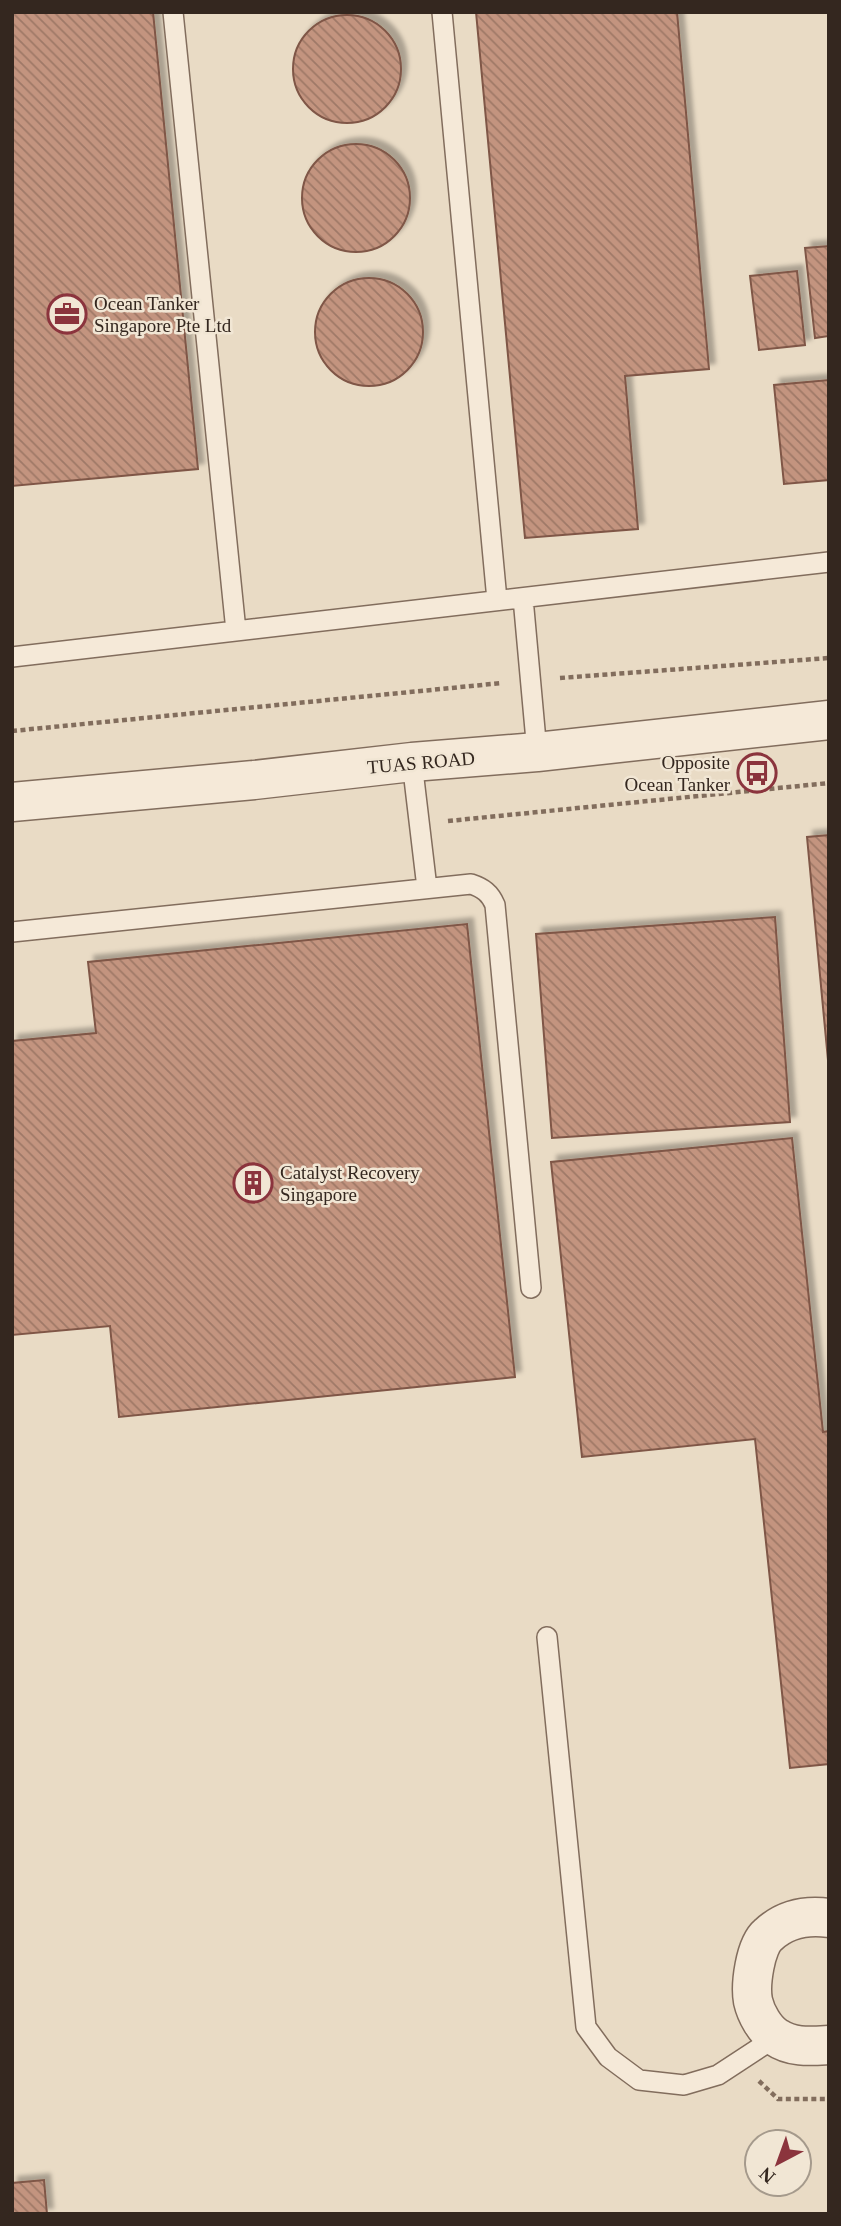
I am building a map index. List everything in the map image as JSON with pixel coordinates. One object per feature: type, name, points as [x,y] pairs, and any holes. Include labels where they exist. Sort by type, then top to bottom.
[{"type":"street","name":"TUAS ROAD","points":[[12,802],[537,752],[829,720]]},
{"type":"street","points":[[829,1918],[796,1918],[768,1935],[757,1950],[753,2000],[760,2020],[776,2037],[799,2046],[829,2045]]},
{"type":"lane","points":[[173,12],[236,631]]},
{"type":"lane","points":[[442,12],[497,600]]},
{"type":"lane","points":[[12,657],[829,562]]},
{"type":"lane","points":[[523,598],[537,752]]},
{"type":"lane","points":[[412,762],[427,888]]},
{"type":"lane","points":[[12,932],[427,888],[471,884],[481,887],[491,895],[495,905],[531,1288]]},
{"type":"lane","points":[[547,1637],[586,2027],[608,2057],[639,2080],[684,2085],[718,2075],[776,2037]]},
{"type":"path","points":[[12,731],[531,680],[829,658]]},
{"type":"path","points":[[419,824],[829,783]]},
{"type":"building","points":[[12,12],[153,12],[198,469],[12,486]]},
{"type":"building","points":[[476,12],[677,12],[709,369],[625,376],[638,529],[525,538]]},
{"type":"building","points":[[347,15],[368,19],[385,31],[397,48],[401,69],[397,90],[385,107],[368,119],[347,123],[326,119],[309,107],[297,90],[293,69],[297,48],[309,31],[326,19]]},
{"type":"building","points":[[356,144],[377,148],[394,160],[406,177],[410,198],[406,219],[394,236],[377,248],[356,252],[335,248],[318,236],[306,219],[302,198],[306,177],[318,160],[335,148]]},
{"type":"building","points":[[829,246],[829,336],[815,338],[805,248]]},
{"type":"building","points":[[797,271],[805,345],[759,350],[750,276]]},
{"type":"building","points":[[369,278],[390,282],[407,294],[419,311],[423,332],[419,353],[407,370],[390,382],[369,386],[348,382],[331,370],[319,353],[315,332],[319,311],[331,294],[348,282]]},
{"type":"building","points":[[829,380],[829,480],[784,484],[774,385]]},
{"type":"building","points":[[829,835],[829,1071],[807,837]]},
{"type":"building","points":[[775,917],[790,1122],[552,1138],[536,934]]},
{"type":"building","name":"Catalyst Recovery Singapore","points":[[467,924],[515,1377],[119,1417],[110,1326],[12,1335],[12,1041],[96,1033],[88,962]]},
{"type":"building","points":[[792,1138],[823,1432],[829,1431],[829,1764],[790,1768],[755,1439],[582,1457],[551,1162]]},
{"type":"building","points":[[44,2180],[47,2214],[12,2214],[12,2183]]},
{"type":"place","name":"Ocean Tanker Singapore Pte Ltd","points":[[67,314]]},
{"type":"place","name":"Opposite Ocean Tanker","points":[[757,773]]},
{"type":"place","name":"Catalyst Recovery Singapore","points":[[253,1183]]}]
